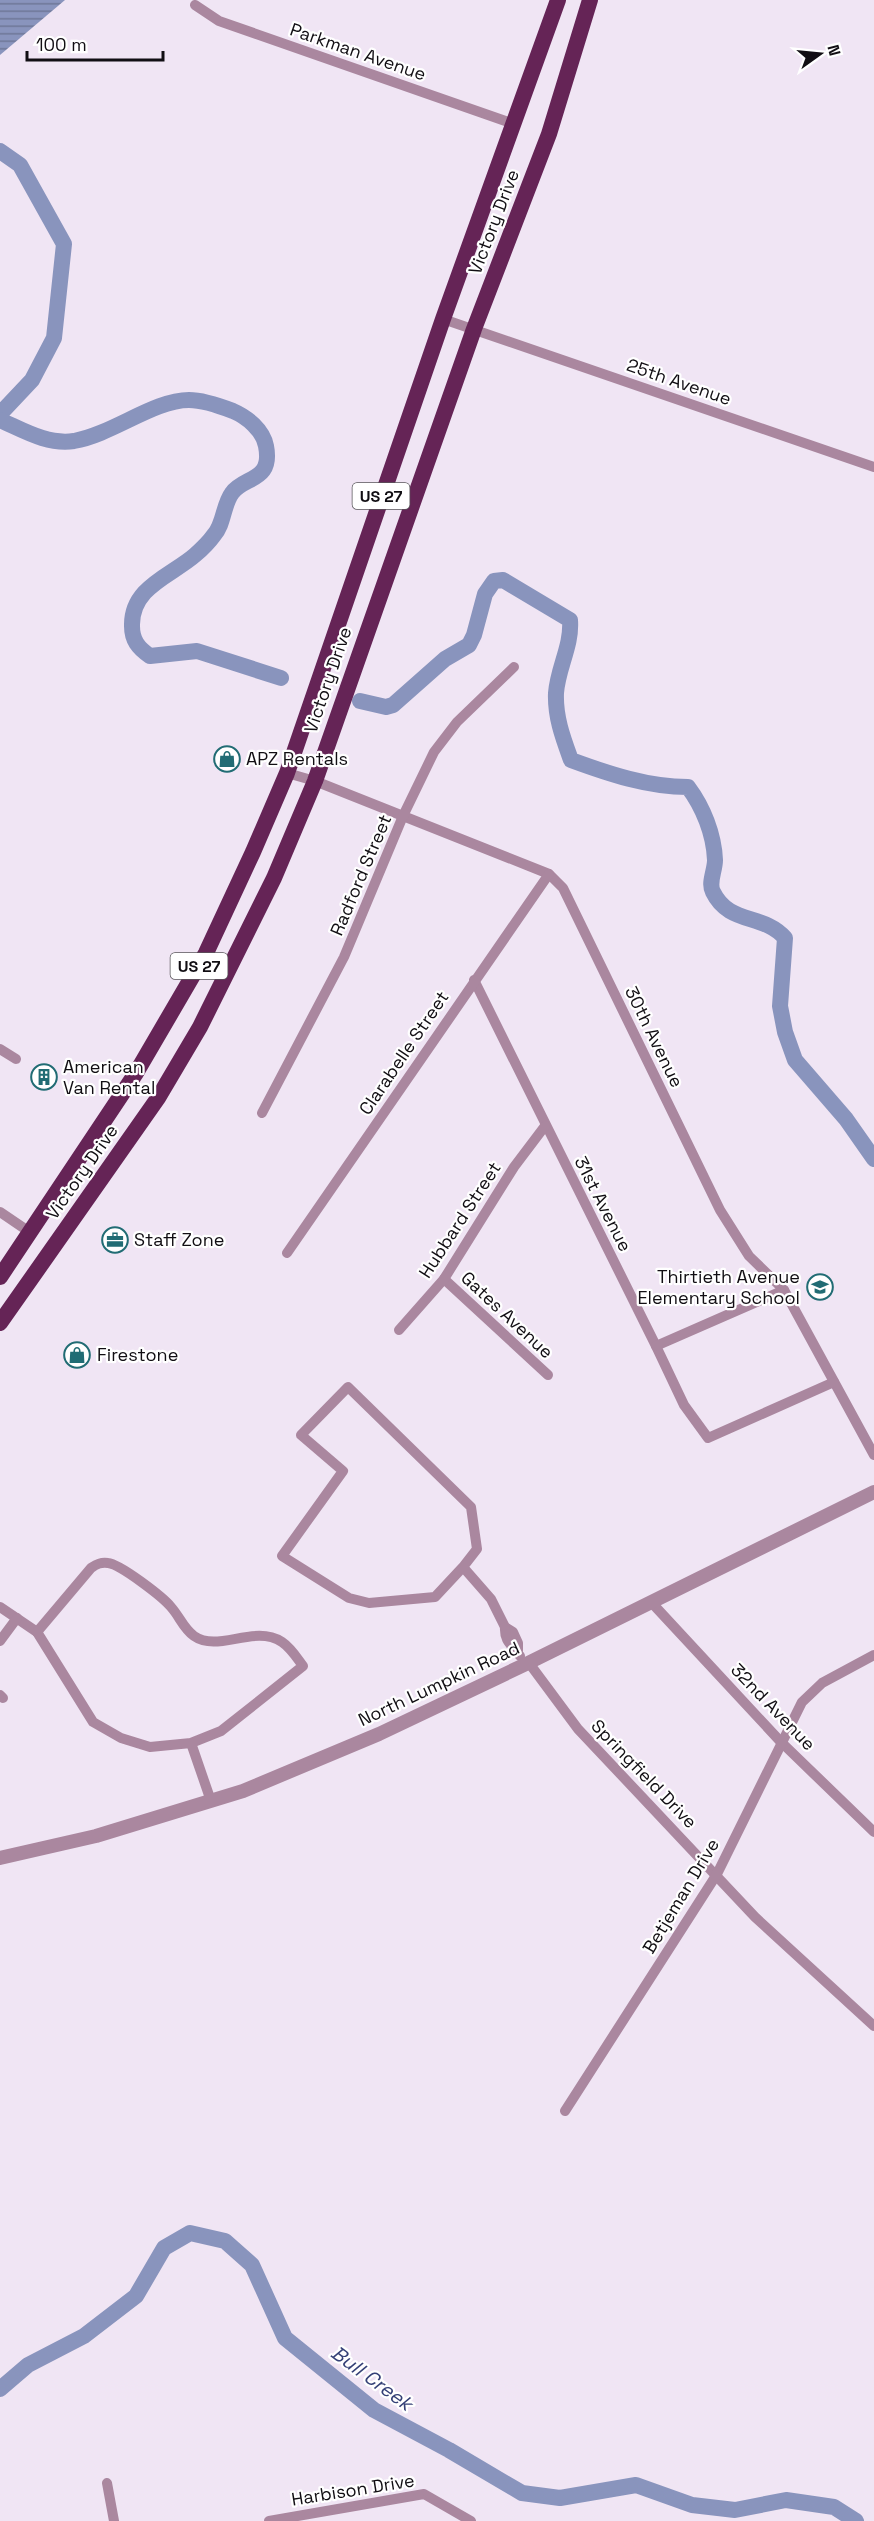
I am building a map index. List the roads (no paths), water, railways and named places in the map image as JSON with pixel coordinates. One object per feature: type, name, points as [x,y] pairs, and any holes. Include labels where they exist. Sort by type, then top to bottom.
[{"type":"highway","name":"Victory Drive","points":[[0,1276],[31,1233],[136,1073],[206,953],[287,773],[443,319],[558,0]]},
{"type":"highway","name":"Victory Drive","points":[[0,1323],[158,1098],[200,1027],[274,878],[315,781],[474,329],[549,134],[590,0]]},
{"type":"highway","points":[[31,1233],[53,1248]]},
{"type":"street","name":"Parkman Avenue","points":[[195,5],[219,21],[514,124]]},
{"type":"street","name":"25th Avenue","points":[[443,319],[874,467]]},
{"type":"street","name":"Radford Street","points":[[262,1113],[344,957],[403,816],[434,752],[457,722],[514,668]]},
{"type":"street","name":"30th Avenue","points":[[287,773],[315,781],[549,874],[563,888],[720,1210],[749,1256],[784,1290],[874,1455]]},
{"type":"street","name":"Clarabelle Street","points":[[287,1253],[549,874]]},
{"type":"street","name":"31st Avenue","points":[[474,980],[684,1406],[708,1438],[834,1382]]},
{"type":"street","points":[[0,1049],[16,1059]]},
{"type":"street","name":"Hubbard Street","points":[[399,1330],[444,1279],[514,1167],[545,1126]]},
{"type":"street","points":[[0,1212],[31,1233]]},
{"type":"street","name":"Gates Avenue","points":[[444,1279],[548,1375]]},
{"type":"street","points":[[656,1346],[784,1290]]},
{"type":"street","points":[[348,1387],[471,1507],[477,1549],[463,1567],[435,1597],[369,1603],[349,1598],[282,1556],[343,1471],[301,1435],[348,1387]]},
{"type":"street","name":"North Lumpkin Road","points":[[0,1858],[96,1836],[243,1791],[379,1734],[524,1660],[651,1602],[874,1492]]},
{"type":"street","points":[[0,1607],[37,1632],[93,1722],[121,1738],[150,1747],[191,1743],[221,1731],[303,1666],[285,1644],[263,1635],[207,1641],[195,1637],[184,1627],[171,1606],[116,1564],[99,1563],[91,1568],[37,1632]]},
{"type":"street","name":"Springfield Drive","points":[[463,1567],[491,1599],[506,1627],[513,1632],[519,1643],[524,1660],[578,1729],[717,1874],[755,1917],[874,2026]]},
{"type":"street","name":"32nd Avenue","points":[[651,1602],[780,1741],[874,1832]]},
{"type":"street","points":[[0,1641],[17,1618]]},
{"type":"street","name":"Betjeman Drive","points":[[566,2111],[717,1874],[780,1741],[802,1702],[822,1683],[874,1655]]},
{"type":"street","points":[[191,1743],[211,1801]]},
{"type":"street","points":[[107,2483],[114,2521]]},
{"type":"street","name":"Harbison Drive","points":[[269,2521],[424,2493],[471,2521]]},
{"type":"water","points":[[0,0],[65,0],[0,55]]},
{"type":"waterway","name":"Bull Creek","points":[[0,151],[20,165],[64,244],[54,338],[32,380],[0,414]]},
{"type":"waterway","points":[[0,420],[45,439],[74,441],[104,432],[162,405],[189,400],[206,402],[233,411],[254,425],[262,435],[266,446],[265,466],[256,477],[232,493],[217,531],[205,545],[145,592],[133,613],[132,631],[136,643],[150,656],[197,651],[281,678]]},
{"type":"waterway","points":[[360,701],[386,707],[393,705],[445,659],[469,645],[485,594],[494,581],[503,580],[570,620],[569,639],[557,683],[556,702],[560,727],[571,760],[643,782],[688,787],[703,812],[710,831],[715,860],[711,881],[713,892],[728,910],[767,925],[785,938],[780,1006],[785,1032],[795,1060],[846,1119],[874,1159]]},
{"type":"waterway","name":"Bull Creek","points":[[0,2389],[28,2365],[84,2336],[136,2296],[164,2248],[190,2233],[225,2241],[252,2265],[285,2338],[374,2410],[522,2493],[560,2498],[636,2485],[692,2505],[735,2510],[786,2500],[834,2507],[856,2521]]},
{"type":"place","name":"APZ Rentals","points":[[227,759]]},
{"type":"place","name":"American Van Rental","points":[[44,1077]]},
{"type":"place","name":"Staff Zone","points":[[115,1240]]},
{"type":"place","name":"Thirtieth Avenue Elementary School","points":[[820,1287]]},
{"type":"place","name":"Firestone","points":[[77,1355]]}]
